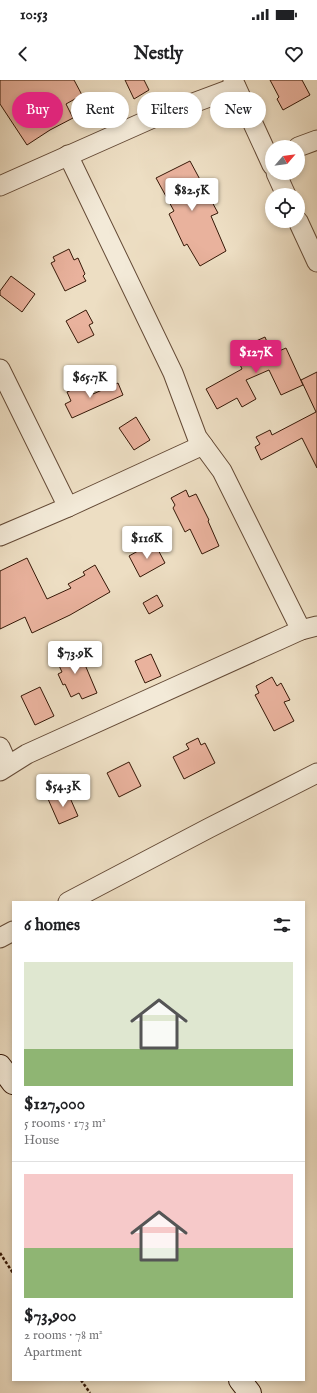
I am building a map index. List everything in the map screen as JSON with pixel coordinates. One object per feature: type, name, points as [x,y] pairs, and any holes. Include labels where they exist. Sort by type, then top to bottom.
[{"type":"main road","points":[[0,1066],[12,1081]]},
{"type":"main road","points":[[241,1381],[250,1393]]},
{"type":"street","points":[[0,186],[153,118],[235,84],[265,148]]},
{"type":"street","points":[[305,144],[317,140]]},
{"type":"street","points":[[0,747],[4,768],[27,754],[309,628],[222,471],[197,437],[173,373],[68,155]]},
{"type":"street","points":[[301,228],[317,262]]},
{"type":"street","points":[[0,369],[68,507]]},
{"type":"street","points":[[0,536],[203,446]]},
{"type":"street","points":[[70,901],[317,773]]},
{"type":"street","points":[[0,938],[12,932]]},
{"type":"path","points":[[0,1253],[12,1271]]},
{"type":"path","points":[[82,1381],[90,1393]]},
{"type":"building","points":[[0,80],[74,80],[80,92],[71,92],[71,101],[66,104],[71,114],[71,119],[63,123],[63,92],[12,92],[12,122],[0,104]]},
{"type":"building","points":[[125,80],[144,80],[149,90],[146,92],[137,92],[137,97],[134,99]]},
{"type":"building","points":[[270,80],[302,80],[310,95],[283,110],[277,99],[279,97]]},
{"type":"building","points":[[16,128],[54,128],[50,130],[27,145]]},
{"type":"building","points":[[190,161],[218,213],[211,216],[226,251],[200,266],[187,244],[184,246],[169,214],[174,211],[156,178]]},
{"type":"building","points":[[69,249],[74,260],[78,258],[85,274],[83,276],[86,281],[65,291],[51,263],[55,261],[53,257]]},
{"type":"building","points":[[11,276],[35,294],[22,312],[0,295],[0,291]]},
{"type":"building","points":[[86,310],[93,323],[89,325],[94,335],[78,343],[66,321]]},
{"type":"building","points":[[265,337],[272,354],[286,348],[303,385],[281,395],[269,370],[246,380],[256,399],[242,407],[237,398],[217,409],[206,389],[242,369],[234,351]]},
{"type":"building","points":[[317,372],[317,468],[302,438],[261,460],[255,447],[260,444],[256,437],[270,430],[272,435],[316,412],[301,380]]},
{"type":"building","points":[[88,383],[93,394],[118,383],[123,395],[72,418],[65,404],[71,401],[67,392]]},
{"type":"building","points":[[136,417],[150,440],[134,450],[119,428]]},
{"type":"building","points":[[186,490],[189,497],[196,494],[209,520],[208,521],[219,546],[202,554],[190,529],[185,532],[173,508],[175,505],[171,498]]},
{"type":"building","points":[[154,542],[165,563],[140,577],[129,556]]},
{"type":"building","points":[[27,558],[47,599],[71,588],[68,584],[85,575],[83,572],[95,565],[110,592],[70,615],[32,633],[25,617],[0,629],[0,571]]},
{"type":"building","points":[[157,595],[163,606],[149,614],[143,603]]},
{"type":"building","points":[[74,648],[80,662],[83,660],[97,693],[82,699],[79,693],[71,697],[65,684],[63,685],[58,674],[62,672],[55,657]]},
{"type":"building","points":[[151,654],[161,676],[145,683],[135,661]]},
{"type":"building","points":[[272,677],[277,686],[281,683],[290,700],[284,702],[294,721],[274,731],[255,695],[259,693],[256,686]]},
{"type":"building","points":[[40,687],[54,716],[35,725],[21,696]]},
{"type":"building","points":[[198,738],[201,745],[205,743],[215,763],[184,779],[173,757],[189,749],[186,744]]},
{"type":"building","points":[[129,762],[141,786],[119,797],[107,773]]},
{"type":"building","points":[[67,791],[78,816],[59,824],[48,799]]}]
